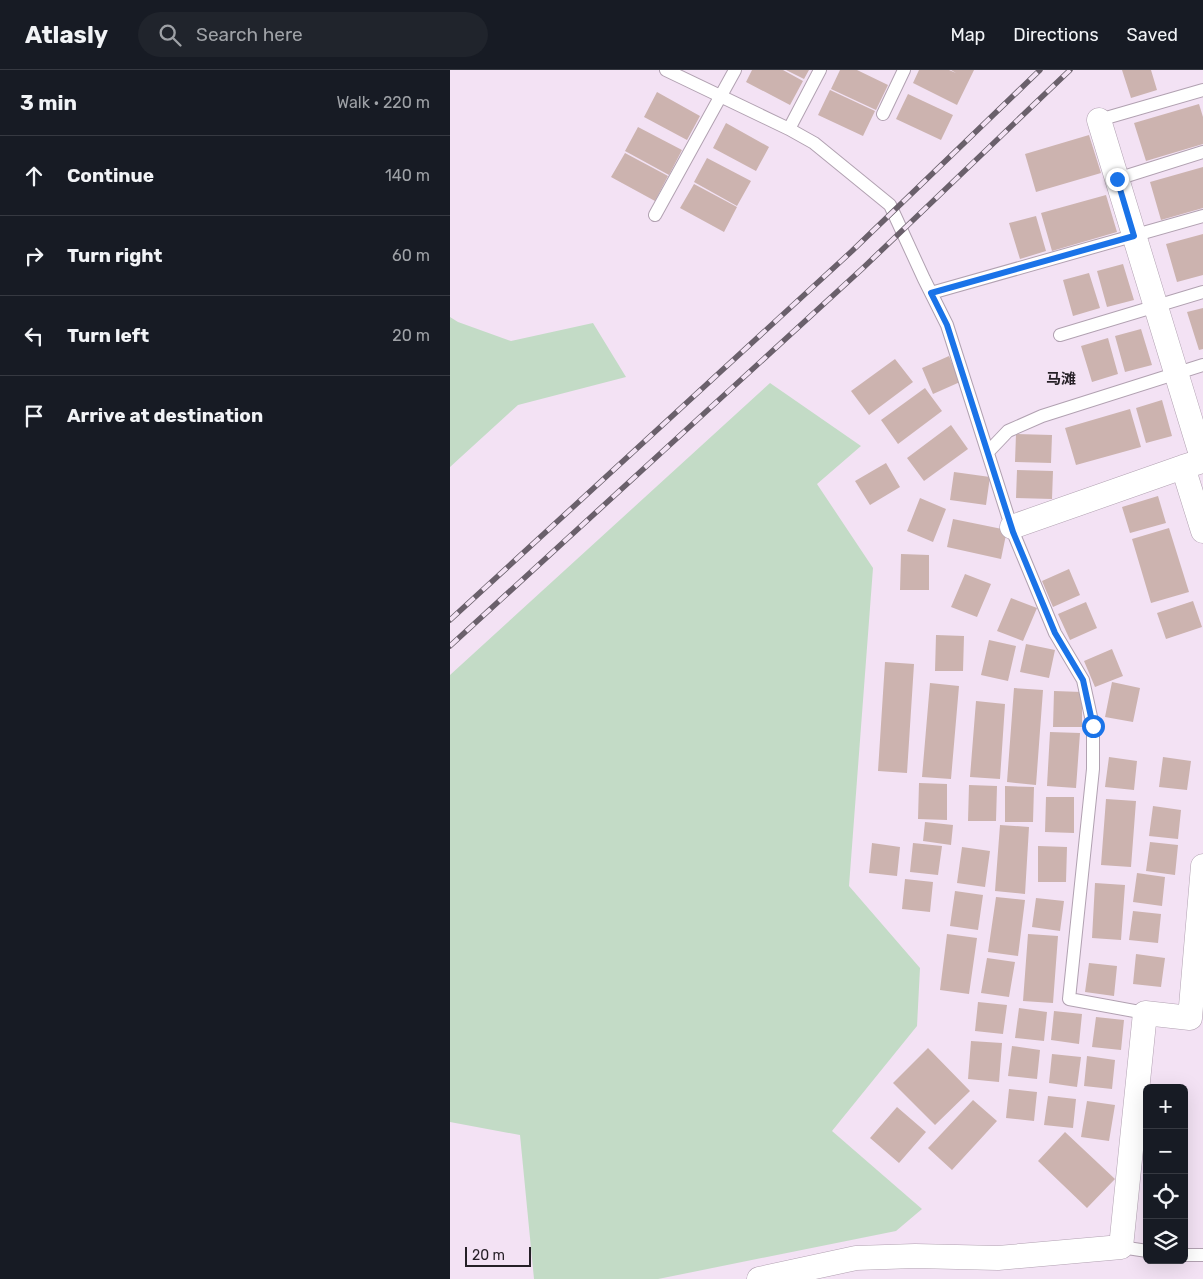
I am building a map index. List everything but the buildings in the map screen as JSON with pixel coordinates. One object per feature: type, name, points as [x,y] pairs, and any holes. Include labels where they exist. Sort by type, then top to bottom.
[{"type":"street","points":[[1099,120],[1176,374],[1196,463],[1203,531]]},
{"type":"street","points":[[1012,527],[1196,463]]},
{"type":"street","points":[[759,1279],[856,1258],[915,1256],[998,1258],[1121,1247],[1145,1013],[1190,1018],[1203,866]]},
{"type":"lane","points":[[666,70],[814,143],[890,204],[947,325],[1012,527],[1055,633],[1083,680],[1093,726],[1093,769],[1069,999],[1145,1013]]},
{"type":"lane","points":[[655,215],[735,70]]},
{"type":"lane","points":[[789,129],[820,70]]},
{"type":"lane","points":[[883,114],[904,70]]},
{"type":"lane","points":[[1099,120],[1203,90]]},
{"type":"lane","points":[[1117,179],[1203,152]]},
{"type":"lane","points":[[931,293],[1203,216]]},
{"type":"lane","points":[[1060,335],[1203,292]]},
{"type":"lane","points":[[988,452],[1008,431],[1042,416],[1203,365]]},
{"type":"lane","points":[[1121,1247],[1143,1251]]},
{"type":"lane","points":[[1188,1255],[1203,1255]]},
{"type":"green space","points":[[450,317],[458,322],[511,341],[593,323],[626,377],[518,405],[450,467]]},
{"type":"green space","points":[[770,383],[861,446],[817,484],[873,568],[849,886],[920,968],[917,1026],[832,1131],[922,1209],[896,1231],[658,1279],[534,1279],[520,1135],[450,1122],[450,675]]},
{"type":"railway","points":[[450,620],[852,251],[1040,70]]},
{"type":"railway","points":[[450,646],[863,268],[1070,70]]},
{"type":"district","name":"马滩","points":[[1061,379]]},
{"type":"route","points":[[1093,726],[1083,680],[1055,633],[1013,532],[947,325],[931,293],[1134,236],[1117,179]]}]
